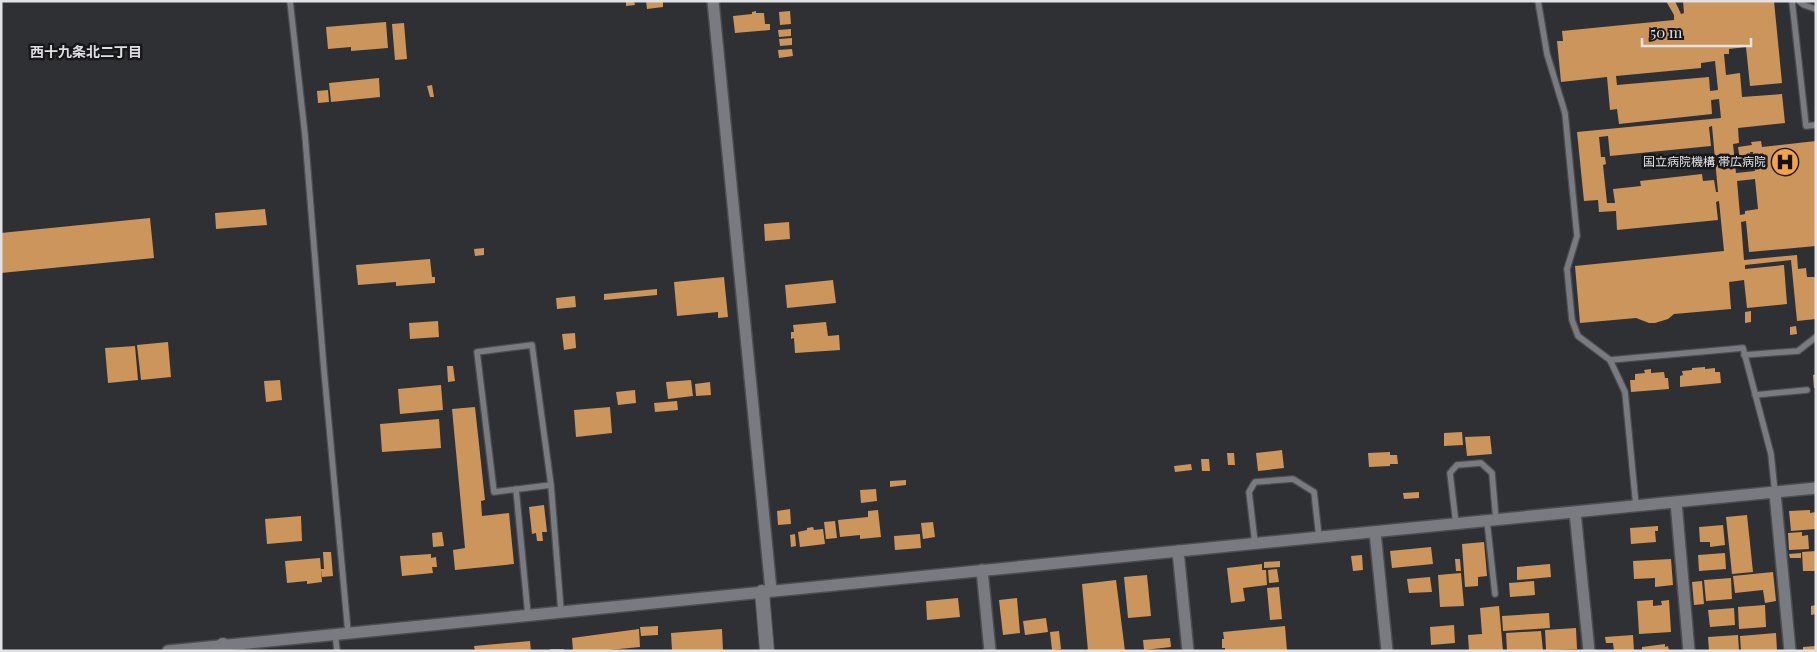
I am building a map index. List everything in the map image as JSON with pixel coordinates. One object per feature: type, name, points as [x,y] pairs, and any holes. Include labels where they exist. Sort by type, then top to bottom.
[{"type":"street","points":[[713,1],[767,591],[768,651]]},
{"type":"street","points":[[168,651],[223,648],[348,632],[1816,488]]},
{"type":"street","points":[[1775,492],[1790,651]]},
{"type":"street","points":[[1676,502],[1689,651]]},
{"type":"street","points":[[1575,512],[1589,651]]},
{"type":"street","points":[[1375,532],[1387,651]]},
{"type":"street","points":[[1178,551],[1188,651]]},
{"type":"street","points":[[982,570],[990,651]]},
{"type":"lane","points":[[290,1],[305,135],[348,632]]},
{"type":"lane","points":[[1538,1],[1547,54],[1564,113],[1577,236],[1567,268],[1572,320],[1578,336],[1610,360],[1625,392],[1636,506]]},
{"type":"lane","points":[[1792,1],[1806,126],[1816,125]]},
{"type":"lane","points":[[1799,1],[1816,9]]},
{"type":"lane","points":[[1744,355],[1798,351],[1815,339]]},
{"type":"lane","points":[[551,485],[494,492],[477,352],[532,345],[551,485],[561,611]]},
{"type":"lane","points":[[1610,360],[1742,348],[1771,454],[1775,492]]},
{"type":"lane","points":[[1755,395],[1807,390]]},
{"type":"lane","points":[[1456,524],[1450,473],[1457,465],[1481,463],[1492,473],[1495,594]]},
{"type":"lane","points":[[1255,543],[1249,492],[1255,482],[1293,479],[1314,492],[1319,537]]},
{"type":"lane","points":[[516,489],[528,614]]},
{"type":"lane","points":[[335,634],[337,651]]},
{"type":"building","points":[[626,1],[634,1],[635,5],[626,6]]},
{"type":"building","points":[[646,1],[663,1],[663,7],[647,9]]},
{"type":"building","name":"国立病院機構 帯広病院","points":[[1666,1],[1675,1],[1681,14],[1684,13],[1683,1],[1774,1],[1782,83],[1750,86],[1746,47],[1729,49],[1729,54],[1724,54],[1726,75],[1740,73],[1742,97],[1782,94],[1785,123],[1738,128],[1739,143],[1733,144],[1736,173],[1755,171],[1753,152],[1750,152],[1751,159],[1740,160],[1738,147],[1752,145],[1751,142],[1761,141],[1762,147],[1816,141],[1816,246],[1749,252],[1746,221],[1741,222],[1744,260],[1797,255],[1798,269],[1806,268],[1807,277],[1816,277],[1816,319],[1797,321],[1791,260],[1745,265],[1745,269],[1784,265],[1787,304],[1747,308],[1744,280],[1729,282],[1731,309],[1674,314],[1668,319],[1655,323],[1649,323],[1636,318],[1580,323],[1575,266],[1724,251],[1719,201],[1716,202],[1718,220],[1617,230],[1616,211],[1599,212],[1598,200],[1584,201],[1577,132],[1721,118],[1719,99],[1711,100],[1712,114],[1619,124],[1617,109],[1610,110],[1607,77],[1561,82],[1557,41],[1563,41],[1562,31],[1674,20],[1674,15]],"holes":[[[1715,61],[1718,90],[1710,91],[1709,77],[1617,85],[1616,76],[1701,68],[1701,63]],[[1712,126],[1718,192],[1716,192],[1714,180],[1703,181],[1702,174],[1640,181],[1641,186],[1613,189],[1615,203],[1607,203],[1603,165],[1606,164],[1605,157],[1601,157],[1599,137],[1608,136],[1610,156],[1711,146],[1709,127]],[[1755,179],[1758,209],[1745,211],[1745,214],[1740,215],[1737,181]]]},
{"type":"building","points":[[756,11],[756,13],[764,13],[765,24],[770,24],[770,30],[735,33],[733,16],[752,14],[752,12]]},
{"type":"building","points":[[790,11],[791,24],[780,25],[779,12]]},
{"type":"building","points":[[386,22],[388,48],[351,51],[351,47],[328,49],[326,27]]},
{"type":"building","points":[[404,23],[407,59],[395,60],[392,24]]},
{"type":"building","points":[[791,29],[791,36],[779,37],[778,30]]},
{"type":"building","points":[[792,38],[792,45],[780,46],[779,39]]},
{"type":"building","points":[[792,49],[793,56],[779,58],[778,50]]},
{"type":"building","points":[[379,78],[380,97],[331,102],[329,83]]},
{"type":"building","points":[[432,85],[434,97],[430,97],[427,86]]},
{"type":"building","points":[[328,90],[329,102],[318,103],[317,91]]},
{"type":"building","points":[[265,209],[267,225],[216,229],[215,213]]},
{"type":"building","points":[[150,218],[154,258],[1,273],[1,233]]},
{"type":"building","points":[[789,222],[790,239],[765,241],[764,224]]},
{"type":"building","points":[[484,248],[484,255],[475,256],[474,249]]},
{"type":"building","points":[[430,259],[432,277],[435,277],[435,283],[396,286],[396,282],[358,285],[356,265]]},
{"type":"building","points":[[724,277],[728,317],[718,318],[718,312],[677,316],[674,282]]},
{"type":"building","points":[[833,280],[836,303],[787,308],[785,285]]},
{"type":"building","points":[[657,289],[657,295],[604,300],[604,294]]},
{"type":"building","points":[[575,296],[576,307],[557,309],[556,298]]},
{"type":"building","points":[[1751,311],[1751,322],[1745,323],[1745,312]]},
{"type":"building","points":[[438,321],[439,337],[410,339],[409,323]]},
{"type":"building","points":[[826,322],[828,336],[839,335],[840,350],[795,353],[794,338],[791,339],[791,332],[794,332],[793,325]]},
{"type":"building","points":[[1796,326],[1797,334],[1790,335],[1790,327]]},
{"type":"building","points":[[575,333],[576,348],[564,350],[562,334]]},
{"type":"building","points":[[168,342],[171,377],[141,380],[137,345]]},
{"type":"building","points":[[135,346],[138,380],[108,383],[105,348]]},
{"type":"building","points":[[447,366],[453,366],[455,381],[448,382]]},
{"type":"building","points":[[1705,367],[1705,369],[1715,368],[1715,372],[1720,372],[1721,383],[1680,387],[1682,371]]},
{"type":"building","points":[[1651,369],[1651,373],[1664,372],[1665,378],[1668,378],[1669,389],[1631,392],[1630,380],[1635,380],[1635,374],[1645,373],[1644,370]]},
{"type":"building","points":[[1816,374],[1816,388],[1814,388],[1813,375]]},
{"type":"building","points":[[280,380],[282,400],[266,402],[264,381]]},
{"type":"building","points":[[691,380],[693,396],[668,399],[666,382]]},
{"type":"building","points":[[710,382],[711,395],[696,396],[695,384]]},
{"type":"building","points":[[441,385],[443,410],[400,414],[398,389]]},
{"type":"building","points":[[635,390],[636,403],[618,405],[616,392]]},
{"type":"building","points":[[677,401],[678,410],[655,412],[654,403]]},
{"type":"building","points":[[475,407],[485,500],[481,501],[482,516],[509,513],[514,564],[455,570],[453,550],[465,548],[452,409]]},
{"type":"building","points":[[610,407],[612,433],[576,437],[574,410]]},
{"type":"building","points":[[439,419],[441,448],[382,452],[380,424]]},
{"type":"building","points":[[1462,432],[1463,445],[1444,446],[1444,433]]},
{"type":"building","points":[[1490,436],[1492,454],[1467,456],[1465,437]]},
{"type":"building","points":[[1282,450],[1284,468],[1258,471],[1256,453]]},
{"type":"building","points":[[1390,452],[1390,455],[1397,455],[1398,464],[1369,467],[1368,453]]},
{"type":"building","points":[[1227,453],[1234,453],[1235,465],[1228,465]]},
{"type":"building","points":[[1201,459],[1209,459],[1210,471],[1202,471]]},
{"type":"building","points":[[1191,464],[1192,470],[1175,472],[1174,466]]},
{"type":"building","points":[[906,480],[906,485],[890,487],[890,481]]},
{"type":"building","points":[[876,489],[877,501],[861,503],[860,490]]},
{"type":"building","points":[[1419,492],[1419,498],[1404,499],[1403,493]]},
{"type":"building","points":[[544,505],[547,532],[542,532],[543,541],[537,541],[536,533],[532,534],[529,507]]},
{"type":"building","points":[[790,509],[791,524],[778,525],[777,511]]},
{"type":"building","points":[[878,510],[881,537],[860,539],[860,535],[840,537],[838,520],[868,517],[868,511]]},
{"type":"building","points":[[1810,510],[1810,513],[1816,512],[1816,529],[1791,531],[1789,511]]},
{"type":"building","points":[[1747,515],[1753,572],[1732,574],[1726,517]]},
{"type":"building","points":[[301,516],[302,541],[267,544],[265,519]]},
{"type":"building","points":[[835,521],[837,538],[826,539],[824,522]]},
{"type":"building","points":[[933,522],[935,537],[923,539],[921,523]]},
{"type":"building","points":[[1723,525],[1725,545],[1710,547],[1710,542],[1700,542],[1699,527]]},
{"type":"building","points":[[1658,526],[1658,531],[1655,531],[1656,542],[1631,544],[1630,528]]},
{"type":"building","points":[[813,527],[814,530],[823,529],[825,544],[800,547],[798,532]]},
{"type":"building","points":[[442,532],[444,546],[433,547],[432,533]]},
{"type":"building","points":[[1802,532],[1802,536],[1808,535],[1809,549],[1789,550],[1788,533]]},
{"type":"building","points":[[795,534],[796,546],[791,547],[790,535]]},
{"type":"building","points":[[920,534],[921,548],[895,550],[894,536]]},
{"type":"building","points":[[1484,542],[1487,576],[1478,577],[1478,586],[1465,587],[1462,544]]},
{"type":"building","points":[[1431,547],[1433,564],[1392,568],[1390,551]]},
{"type":"building","points":[[1816,551],[1816,571],[1803,571],[1802,552]]},
{"type":"building","points":[[323,552],[331,552],[333,576],[322,577],[321,569],[324,569]]},
{"type":"building","points":[[1725,553],[1726,569],[1699,571],[1698,555]]},
{"type":"building","points":[[1801,553],[1801,558],[1790,558],[1789,554]]},
{"type":"building","points":[[431,554],[431,558],[436,557],[437,567],[432,567],[433,573],[402,576],[400,556]]},
{"type":"building","points":[[1362,555],[1363,570],[1353,571],[1351,556]]},
{"type":"building","points":[[320,558],[322,582],[307,584],[307,581],[287,583],[285,561]]},
{"type":"building","points":[[1455,559],[1460,559],[1461,571],[1456,571]]},
{"type":"building","points":[[1671,559],[1673,585],[1655,587],[1655,578],[1634,579],[1633,561]]},
{"type":"building","points":[[1280,561],[1280,567],[1264,568],[1264,562]]},
{"type":"building","points":[[1262,564],[1262,570],[1266,570],[1267,585],[1243,588],[1245,601],[1231,603],[1227,568]]},
{"type":"building","points":[[1550,564],[1551,577],[1517,580],[1517,567]]},
{"type":"building","points":[[1277,569],[1279,582],[1269,583],[1268,570]]},
{"type":"building","points":[[1773,572],[1776,601],[1765,603],[1763,590],[1735,593],[1733,576]]},
{"type":"building","points":[[1461,573],[1464,606],[1440,607],[1438,575]]},
{"type":"building","points":[[1147,575],[1151,616],[1128,618],[1124,577]]},
{"type":"building","points":[[1430,577],[1432,592],[1409,593],[1407,579]]},
{"type":"building","points":[[1731,578],[1732,599],[1706,601],[1704,580]]},
{"type":"building","points":[[1116,580],[1125,651],[1088,651],[1082,584]]},
{"type":"building","points":[[1534,581],[1535,595],[1510,597],[1509,583]]},
{"type":"building","points":[[1702,581],[1704,604],[1694,605],[1692,582]]},
{"type":"building","points":[[1279,587],[1282,619],[1270,620],[1267,588]]},
{"type":"building","points":[[958,598],[960,617],[927,620],[926,601]]},
{"type":"building","points":[[1017,598],[1020,633],[1003,635],[999,600]]},
{"type":"building","points":[[1653,600],[1653,606],[1662,605],[1661,601],[1669,600],[1671,632],[1639,634],[1637,601]]},
{"type":"building","points":[[1765,605],[1766,627],[1739,629],[1738,607]]},
{"type":"building","points":[[1816,605],[1816,614],[1811,615],[1811,606]]},
{"type":"building","points":[[1499,606],[1503,651],[1469,651],[1468,635],[1482,634],[1480,608]]},
{"type":"building","points":[[1734,608],[1735,625],[1710,627],[1708,610]]},
{"type":"building","points":[[1549,613],[1550,628],[1503,631],[1502,616]]},
{"type":"building","points":[[1046,618],[1048,632],[1025,635],[1023,621]]},
{"type":"building","points":[[1454,625],[1455,643],[1431,645],[1430,627]]},
{"type":"building","points":[[658,626],[658,635],[641,636],[640,627]]},
{"type":"building","points":[[1285,626],[1287,651],[1225,651],[1225,648],[1222,648],[1223,632]]},
{"type":"building","points":[[1576,628],[1577,649],[1546,650],[1545,630]]},
{"type":"building","points":[[639,629],[640,647],[573,651],[572,638]]},
{"type":"building","points":[[722,629],[723,651],[672,651],[671,633]]},
{"type":"building","points":[[1059,631],[1061,649],[1052,650],[1050,632]]},
{"type":"building","points":[[1541,631],[1543,651],[1507,651],[1506,633]]},
{"type":"building","points":[[1776,633],[1777,651],[1741,651],[1740,636]]},
{"type":"building","points":[[1633,635],[1634,651],[1614,651],[1613,643],[1606,643],[1605,637]]},
{"type":"building","points":[[1738,635],[1739,651],[1709,651],[1708,637]]},
{"type":"building","points":[[1170,638],[1171,647],[1144,650],[1143,640]]},
{"type":"building","points":[[530,641],[531,651],[475,651],[474,646]]},
{"type":"building","points":[[1665,644],[1665,647],[1668,646],[1669,651],[1642,651],[1642,647]]},
{"type":"building","points":[[1816,646],[1816,651],[1803,651],[1803,647]]},
{"type":"building","points":[[550,649],[564,649],[564,651],[550,651]]},
{"type":"place","name":"国立病院機構 帯広病院","points":[[1785,162]]},
{"type":"district","name":"西十九条北二丁目","points":[[86,52]]}]
